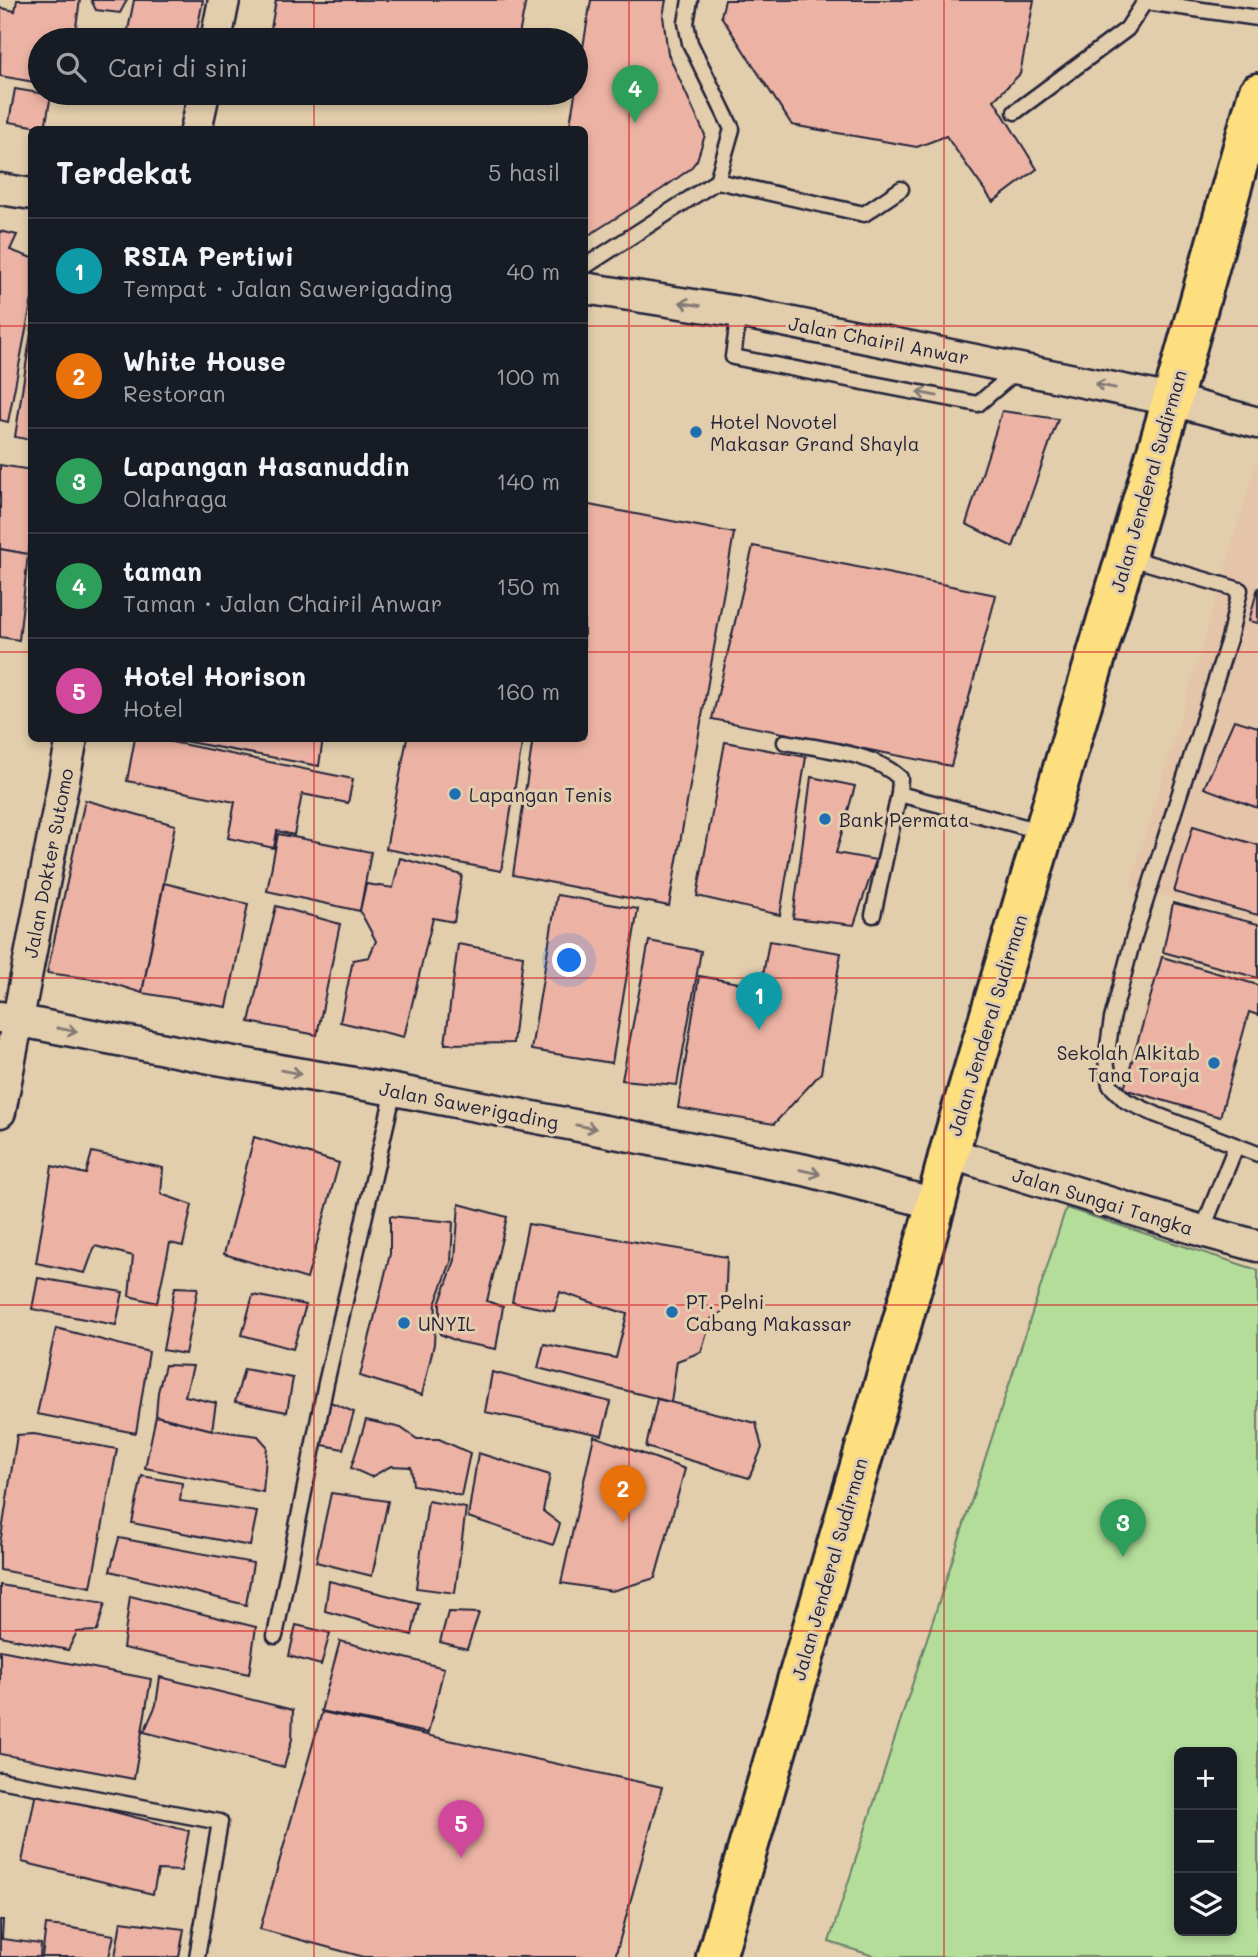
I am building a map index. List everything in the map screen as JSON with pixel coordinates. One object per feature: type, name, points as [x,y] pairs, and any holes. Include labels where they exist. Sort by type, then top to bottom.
[{"type":"main road","name":"Jalan Jenderal Sudirman","points":[[716,1957],[949,1153],[1172,400],[1258,93]]},
{"type":"street","points":[[218,28],[224,0]]},
{"type":"street","points":[[197,126],[201,105]]},
{"type":"street","points":[[0,189],[28,193]]},
{"type":"street","name":"Jalan Chairil Anwar","points":[[588,289],[739,312],[1172,400],[1258,423]]},
{"type":"street","name":"Jalan Dokter Sutomo","points":[[0,1112],[8,1019],[71,742]]},
{"type":"street","name":"Jalan Sawerigading","points":[[8,1019],[805,1170],[936,1204]]},
{"type":"street","name":"Jalan Sungai Tangka","points":[[949,1153],[1258,1246]]},
{"type":"lane","points":[[588,264],[717,181],[732,129],[690,43],[686,23],[690,0]]},
{"type":"lane","points":[[1014,112],[1127,29],[1146,1],[1258,18]]},
{"type":"lane","points":[[717,181],[864,214],[901,189]]},
{"type":"lane","points":[[739,312],[733,357],[978,404],[1019,369]]},
{"type":"lane","points":[[1125,557],[1240,590],[1229,639],[1132,943],[1112,1019],[1106,1060],[1110,1085],[1126,1101],[1258,1154]]},
{"type":"lane","points":[[785,742],[862,757],[891,770],[900,778],[900,793],[873,915]]},
{"type":"lane","points":[[900,793],[1045,832]]},
{"type":"lane","points":[[275,1636],[326,1383],[394,1090]]},
{"type":"lane","points":[[1202,1231],[1236,1146]]},
{"type":"lane","points":[[0,1780],[220,1822],[197,1957]]},
{"type":"shaded area","points":[[1258,458],[1258,923],[1130,886]]},
{"type":"green space","points":[[1066,1208],[1258,1270],[1258,1957],[877,1957],[829,1942]]},
{"type":"building","points":[[17,0],[80,0],[76,28],[28,28],[28,81],[0,76],[1,8],[15,11]]},
{"type":"building","points":[[91,0],[127,0],[120,13],[96,10]]},
{"type":"building","points":[[134,0],[203,0],[197,28],[128,28]]},
{"type":"building","points":[[276,0],[526,0],[520,28],[271,28]]},
{"type":"building","points":[[591,0],[666,0],[663,16],[668,54],[705,135],[697,160],[690,169],[588,235],[588,126],[570,126],[573,105],[588,105],[586,28]]},
{"type":"building","points":[[725,0],[1034,0],[1020,74],[994,100],[1037,169],[993,202],[946,136],[917,147],[792,125],[721,16]]},
{"type":"building","points":[[15,89],[28,91],[28,105],[49,105],[45,126],[9,122]]},
{"type":"building","points":[[0,231],[17,235],[10,250],[28,257],[28,320],[8,422],[0,420]]},
{"type":"building","points":[[28,352],[28,439],[15,437]]},
{"type":"building","points":[[1002,411],[1058,419],[1013,547],[966,524]]},
{"type":"building","points":[[0,465],[28,469],[28,554],[0,549]]},
{"type":"building","points":[[588,505],[734,533],[669,906],[513,875],[532,742],[588,742]]},
{"type":"building","points":[[753,546],[996,595],[951,766],[712,719]]},
{"type":"building","points":[[0,549],[28,554],[19,640],[0,637]]},
{"type":"building","points":[[1258,587],[1258,623],[1249,621]]},
{"type":"building","points":[[1234,720],[1258,727],[1258,808],[1204,788]]},
{"type":"building","points":[[134,742],[172,742],[353,779],[348,803],[302,794],[294,835],[277,831],[274,848],[228,838],[235,802],[127,781]]},
{"type":"building","points":[[189,742],[322,742],[319,766]]},
{"type":"building","name":"Lapangan Tenis","points":[[406,742],[522,742],[501,871],[386,849]]},
{"type":"building","points":[[725,742],[806,757],[780,915],[697,896]]},
{"type":"building","name":"Bank Permata","points":[[811,777],[855,786],[836,853],[876,860],[854,925],[793,918]]},
{"type":"building","points":[[85,800],[175,825],[142,993],[101,980],[47,973]]},
{"type":"building","points":[[1193,826],[1258,845],[1258,915],[1174,892]]},
{"type":"building","points":[[278,834],[371,852],[360,911],[267,891]]},
{"type":"building","points":[[400,858],[462,875],[454,922],[433,918],[404,1037],[340,1022],[353,960],[369,957],[376,941],[360,911],[366,884],[393,888]]},
{"type":"building","points":[[164,883],[248,904],[227,1007],[142,993]]},
{"type":"building","points":[[557,895],[638,909],[612,1063],[531,1050]]},
{"type":"building","points":[[1173,903],[1258,924],[1258,978],[1163,952]]},
{"type":"building","points":[[276,906],[340,924],[317,1035],[249,1022]]},
{"type":"building","points":[[649,941],[701,951],[677,1085],[622,1080]]},
{"type":"building","points":[[769,941],[841,953],[821,1073],[774,1124],[678,1108],[699,976],[761,987]]},
{"type":"building","points":[[458,944],[523,956],[513,1043],[445,1044]]},
{"type":"building","points":[[1162,957],[1258,985],[1258,1015],[1249,1012],[1220,1117],[1124,1089]]},
{"type":"building","points":[[254,1137],[339,1163],[307,1279],[224,1254]]},
{"type":"building","points":[[92,1152],[163,1168],[161,1194],[192,1205],[183,1246],[170,1243],[157,1303],[129,1296],[133,1256],[95,1246],[85,1273],[36,1263],[52,1166],[86,1174]]},
{"type":"building","points":[[459,1204],[507,1217],[487,1301],[503,1307],[496,1349],[459,1342],[440,1334],[440,1302],[455,1260]]},
{"type":"building","name":"UNYIL","points":[[390,1216],[453,1222],[451,1262],[436,1302],[434,1344],[422,1395],[360,1376],[390,1254]]},
{"type":"building","name":"PT. Pelni Cabang Makassar","points":[[528,1224],[727,1257],[725,1310],[711,1319],[701,1352],[677,1361],[671,1402],[538,1368],[544,1344],[616,1358],[627,1314],[560,1292],[554,1311],[512,1302]]},
{"type":"building","points":[[38,1278],[123,1292],[116,1325],[32,1309]]},
{"type":"building","points":[[175,1287],[198,1288],[185,1354],[163,1350]]},
{"type":"building","points":[[253,1295],[306,1305],[293,1349],[242,1335]]},
{"type":"building","points":[[56,1328],[149,1352],[136,1433],[37,1414]]},
{"type":"building","points":[[165,1365],[193,1366],[185,1396],[216,1403],[212,1430],[156,1416],[158,1392]]},
{"type":"building","points":[[244,1369],[293,1378],[287,1412],[235,1402]]},
{"type":"building","points":[[492,1372],[611,1402],[602,1435],[485,1412]]},
{"type":"building","points":[[657,1399],[756,1423],[762,1448],[749,1478],[646,1447]]},
{"type":"building","points":[[328,1401],[354,1412],[343,1449],[318,1444]]},
{"type":"building","points":[[156,1416],[212,1430],[258,1436],[267,1446],[263,1492],[145,1468]]},
{"type":"building","points":[[366,1420],[401,1428],[417,1439],[439,1439],[470,1453],[461,1496],[413,1485],[411,1467],[391,1466],[371,1477],[351,1468]]},
{"type":"building","points":[[34,1434],[117,1449],[91,1587],[0,1570],[0,1544],[17,1435]]},
{"type":"building","points":[[594,1436],[685,1469],[655,1578],[612,1591],[561,1583]]},
{"type":"building","points":[[478,1453],[550,1475],[543,1511],[560,1524],[553,1545],[468,1517]]},
{"type":"building","points":[[142,1476],[182,1483],[180,1501],[257,1512],[250,1546],[132,1523]]},
{"type":"building","points":[[331,1493],[388,1501],[372,1576],[316,1562]]},
{"type":"building","points":[[428,1501],[466,1508],[455,1593],[416,1588]]},
{"type":"building","points":[[119,1538],[253,1563],[246,1605],[110,1571]]},
{"type":"building","points":[[329,1581],[419,1603],[412,1635],[325,1611]]},
{"type":"building","points":[[0,1585],[105,1603],[97,1631],[77,1632],[68,1650],[0,1636]]},
{"type":"building","points":[[130,1596],[256,1627],[249,1674],[123,1648]]},
{"type":"building","points":[[448,1612],[479,1613],[467,1649],[440,1642]]},
{"type":"building","points":[[296,1625],[330,1633],[321,1665],[289,1656]]},
{"type":"building","points":[[340,1641],[444,1668],[428,1733],[321,1711]]},
{"type":"building","points":[[0,1650],[151,1679],[134,1779],[0,1754]]},
{"type":"building","points":[[160,1677],[293,1710],[292,1739],[284,1767],[144,1732],[156,1705]]},
{"type":"building","points":[[322,1712],[662,1787],[615,1957],[364,1957],[260,1929]]},
{"type":"building","points":[[36,1792],[189,1831],[181,1871],[158,1870],[153,1894],[22,1862]]},
{"type":"building","points":[[0,1920],[3,1920],[2,1939],[41,1944],[40,1957],[0,1957]]},
{"type":"building","points":[[121,1921],[184,1929],[179,1957],[115,1957]]},
{"type":"building","points":[[46,1925],[114,1935],[109,1957],[42,1957]]},
{"type":"place","name":"taman","points":[[635,123]]},
{"type":"place","name":"Hotel Novotel Makasar Grand Shayla","points":[[696,432]]},
{"type":"place","name":"Lapangan Tenis","points":[[455,794]]},
{"type":"place","name":"Bank Permata","points":[[825,819]]},
{"type":"place","name":"RSIA Pertiwi","points":[[759,1030]]},
{"type":"place","name":"Sekolah Alkitab Tana Toraja","points":[[1214,1063]]},
{"type":"place","name":"PT. Pelni Cabang Makassar","points":[[672,1312]]},
{"type":"place","name":"UNYIL","points":[[404,1323]]},
{"type":"place","name":"White House","points":[[623,1523]]},
{"type":"place","name":"Lapangan Hasanuddin","points":[[1123,1557]]},
{"type":"place","name":"Hotel Horison","points":[[461,1858]]}]
